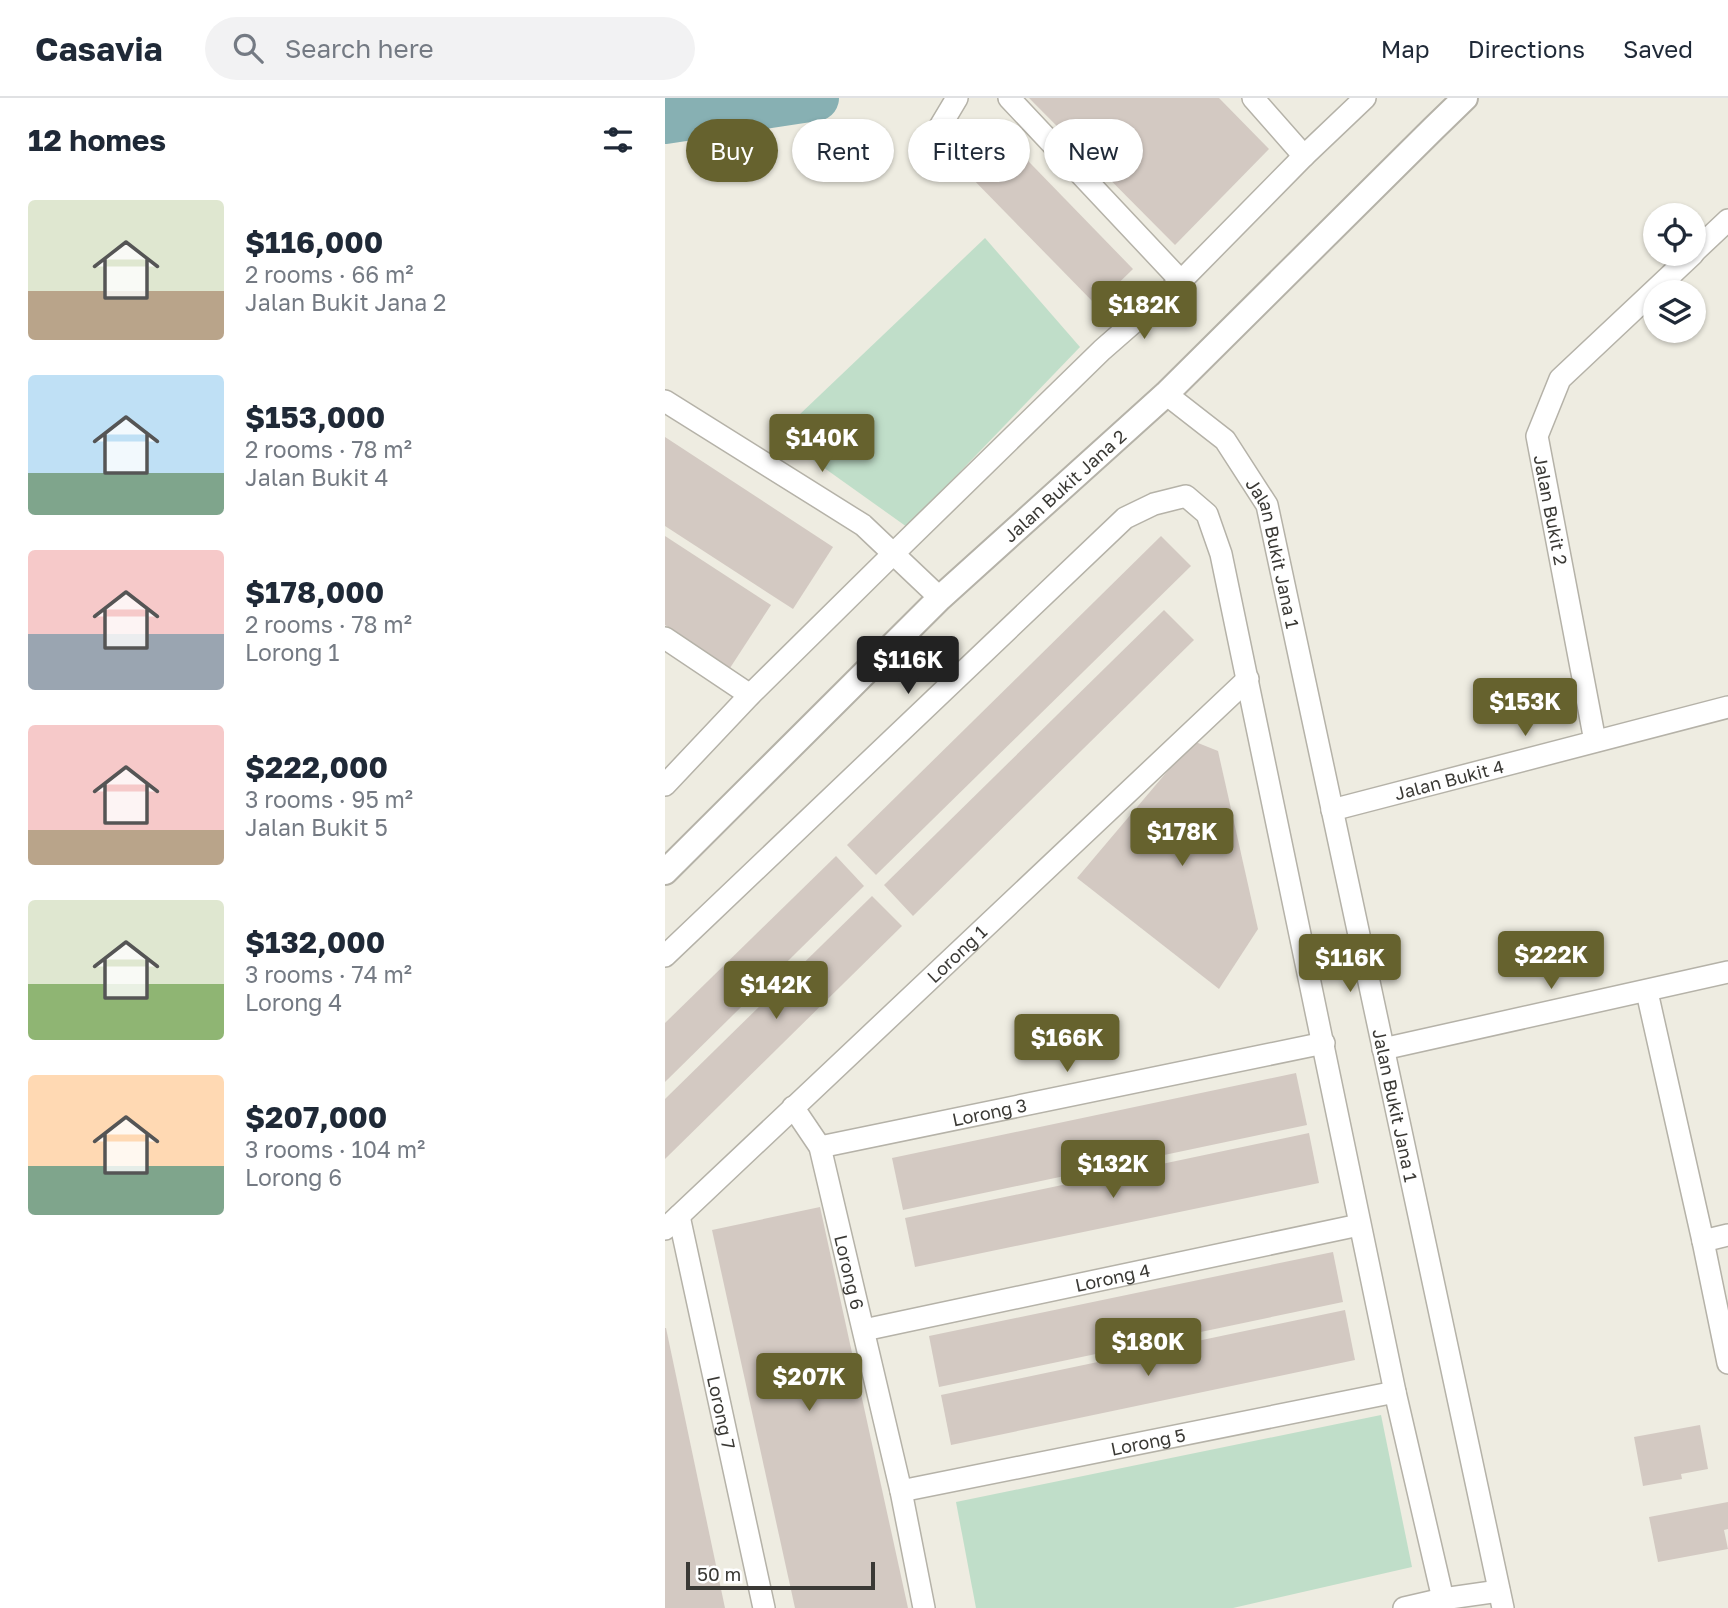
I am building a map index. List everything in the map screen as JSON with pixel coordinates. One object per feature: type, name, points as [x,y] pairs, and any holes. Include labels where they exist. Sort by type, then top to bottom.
[{"type":"street","points":[[944,119],[957,98]]},
{"type":"street","points":[[1009,98],[1181,281]]},
{"type":"street","points":[[1253,98],[1304,156]]},
{"type":"street","points":[[665,785],[750,695],[893,554],[1102,350],[1181,281],[1365,98]]},
{"type":"street","name":"Jalan Bukit Jana 2","points":[[665,872],[940,598],[1166,394],[1465,98]]},
{"type":"street","name":"Jalan Bukit 2","points":[[1706,241],[1728,220]]},
{"type":"street","name":"Jalan Bukit 2","points":[[1595,741],[1537,436],[1560,379],[1679,266]]},
{"type":"street","name":"Jalan Bukit Jana 1","points":[[1166,394],[1226,440],[1266,505],[1501,1599]]},
{"type":"street","points":[[665,401],[863,525],[940,598]]},
{"type":"street","points":[[665,956],[1125,518],[1154,504],[1186,496],[1207,514],[1221,554],[1324,1043],[1359,1224],[1443,1600]]},
{"type":"street","points":[[665,638],[750,695]]},
{"type":"street","name":"Lorong 1","points":[[672,1222],[1248,679]]},
{"type":"street","name":"Jalan Bukit 4","points":[[1332,810],[1728,707]]},
{"type":"street","points":[[1383,1049],[1728,972]]},
{"type":"street","points":[[1647,992],[1728,1363]]},
{"type":"street","name":"Lorong 3","points":[[820,1147],[1324,1043]]},
{"type":"street","name":"Lorong 6","points":[[793,1107],[820,1147],[901,1491],[924,1608]]},
{"type":"street","name":"Lorong 7","points":[[672,1222],[764,1608]]},
{"type":"street","name":"Lorong 4","points":[[864,1330],[1359,1224]]},
{"type":"street","points":[[1703,1241],[1728,1235]]},
{"type":"street","name":"Lorong 5","points":[[901,1491],[1395,1392]]},
{"type":"street","points":[[1404,1608],[1443,1600],[1501,1599]]},
{"type":"green space","points":[[985,238],[1080,347],[907,527],[778,435]]},
{"type":"green space","points":[[1381,1415],[1412,1567],[1233,1608],[976,1608],[956,1502]]},
{"type":"building","points":[[1029,98],[1219,98],[1269,149],[1175,245],[1112,182],[1143,182],[1143,119],[1050,119]]},
{"type":"building","points":[[1030,163],[1044,177],[1044,182],[1049,182],[1133,269],[1096,305],[976,182],[1030,182]]},
{"type":"building","points":[[665,437],[833,547],[793,609],[665,526]]},
{"type":"building","points":[[665,536],[771,605],[730,668],[665,625]]},
{"type":"building","points":[[1161,536],[1191,566],[876,875],[847,845]]},
{"type":"building","points":[[1164,610],[1194,640],[913,916],[884,885]]},
{"type":"building","points":[[1193,741],[1218,751],[1258,929],[1219,989],[1077,878]]},
{"type":"building","points":[[836,856],[864,886],[665,1082],[665,1023]]},
{"type":"building","points":[[872,896],[902,926],[665,1159],[665,1099]]},
{"type":"building","points":[[1296,1073],[1307,1125],[903,1210],[892,1158]]},
{"type":"building","points":[[1309,1133],[1319,1183],[915,1267],[905,1218]]},
{"type":"building","points":[[820,1207],[908,1608],[795,1608],[712,1230]]},
{"type":"building","points":[[1333,1252],[1343,1302],[939,1387],[929,1336]]},
{"type":"building","points":[[1345,1310],[1355,1360],[951,1445],[941,1395]]},
{"type":"building","points":[[666,1328],[725,1608],[665,1608]]},
{"type":"building","points":[[1700,1425],[1708,1469],[1681,1474],[1682,1479],[1643,1486],[1634,1437]]},
{"type":"building","points":[[1728,1502],[1728,1529],[1724,1530],[1728,1549],[1658,1562],[1649,1517]]},
{"type":"waterway","points":[[665,121],[816,98]]}]
